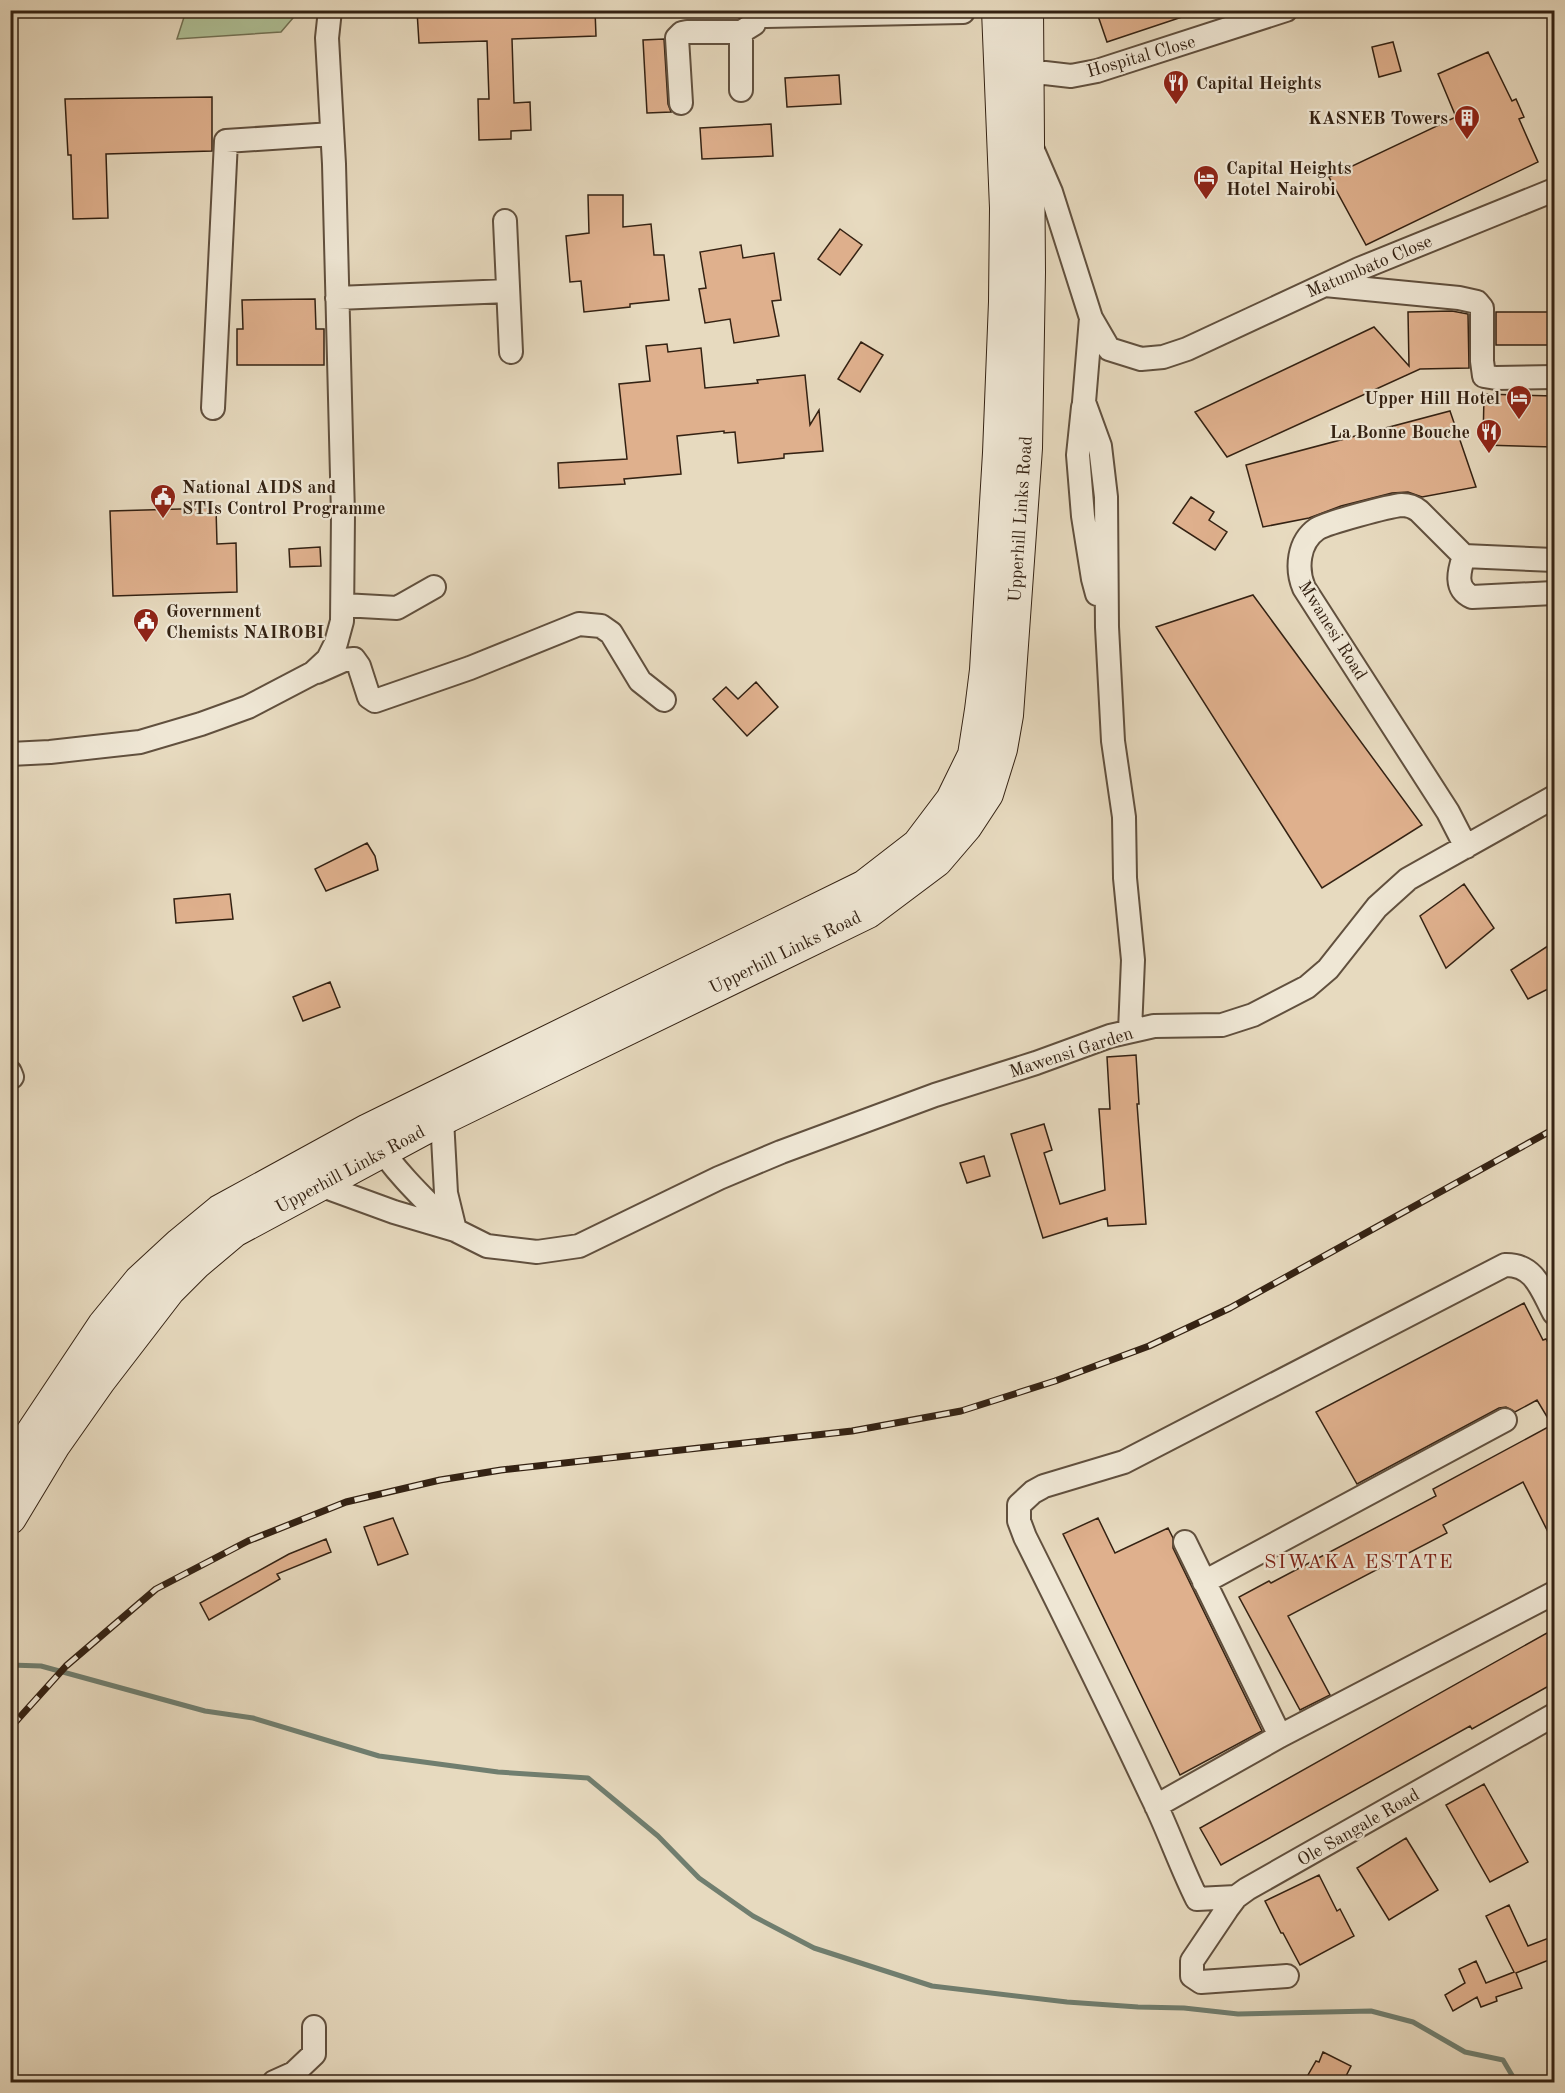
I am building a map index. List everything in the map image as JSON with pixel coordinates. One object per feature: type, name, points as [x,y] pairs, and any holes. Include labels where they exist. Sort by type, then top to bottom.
[{"type":"street","points":[[313,673],[328,659],[336,643],[342,621],[343,605],[337,298],[327,38],[330,10]]},
{"type":"street","points":[[998,10],[1014,75]]},
{"type":"street","points":[[1014,75],[1027,10]]},
{"type":"street","name":"Hospital Close","points":[[1014,75],[1045,73],[1071,76],[1096,72],[1286,10]]},
{"type":"street","points":[[681,103],[677,38],[682,33],[741,32],[766,13],[963,12]]},
{"type":"street","points":[[741,32],[741,90]]},
{"type":"street","name":"Upperhill Links Road","points":[[438,1108],[868,912],[936,861],[966,826],[987,794],[1001,749],[1007,715],[1026,448],[1029,139],[1014,75]]},
{"type":"street","name":"Upperhill Links Road","points":[[10,1470],[98,1335],[140,1281],[220,1211],[376,1141],[865,886],[918,845],[952,800],[974,755],[986,670],[999,453],[1006,208],[1014,75]]},
{"type":"street","points":[[213,408],[226,141],[332,134]]},
{"type":"street","points":[[1029,139],[1051,192],[1091,318],[1084,402],[1100,446],[1105,487],[1107,627],[1113,741],[1124,817],[1125,878],[1133,960],[1130,1031]]},
{"type":"street","name":"Matumbato Close","points":[[1091,318],[1108,349],[1141,359],[1163,357],[1187,349],[1324,284],[1554,190]]},
{"type":"street","points":[[505,221],[511,352]]},
{"type":"street","points":[[1324,284],[1459,298],[1476,302],[1482,308],[1484,376],[1496,378],[1554,377]]},
{"type":"street","points":[[337,298],[508,291]]},
{"type":"street","name":"Mwanesi Road","points":[[1464,556],[1419,511],[1415,508],[1401,506],[1354,517],[1317,529],[1306,542],[1300,555],[1298,569],[1304,588],[1448,812],[1466,847]]},
{"type":"street","points":[[1554,560],[1464,556],[1460,567],[1459,584],[1466,594],[1472,597],[1554,593]]},
{"type":"street","points":[[343,605],[397,608],[434,587]]},
{"type":"street","points":[[10,754],[140,742],[248,707],[313,673],[344,660],[354,659],[359,666],[369,698],[375,701],[471,668],[579,624],[601,626],[611,633],[640,681],[664,700]]},
{"type":"street","name":"Mawensi Garden","points":[[455,1230],[488,1246],[507,1249],[537,1252],[579,1246],[719,1178],[781,1152],[935,1095],[1036,1063],[1110,1036],[1154,1026],[1222,1025],[1253,1015],[1307,987],[1328,969],[1377,907],[1408,879],[1554,797]]},
{"type":"street","points":[[438,1108],[446,1193],[455,1230]]},
{"type":"street","points":[[376,1141],[414,1189],[455,1230]]},
{"type":"street","name":"Upperhill Links Road","points":[[10,1518],[54,1445],[99,1381],[169,1290],[196,1263],[234,1232],[320,1185],[376,1141]]},
{"type":"street","points":[[320,1185],[394,1212],[455,1230]]},
{"type":"street","points":[[1236,1897],[1197,1899],[1078,1641],[1025,1537],[1019,1521],[1019,1505],[1033,1492],[1044,1486],[1124,1462],[1505,1264],[1517,1264],[1533,1275],[1554,1313]]},
{"type":"street","points":[[1204,1582],[1505,1420]]},
{"type":"street","points":[[1185,1542],[1280,1736]]},
{"type":"street","points":[[1156,1806],[1280,1736],[1554,1593]]},
{"type":"street","name":"Ole Sangale Road","points":[[1287,1976],[1201,1982],[1192,1976],[1191,1969],[1192,1961],[1236,1897],[1554,1715]]},
{"type":"street","points":[[274,2082],[294,2073],[314,2054],[315,2027]]},
{"type":"green space","points":[[186,10],[299,11],[281,32],[177,39]]},
{"type":"building","points":[[595,10],[596,36],[512,39],[514,103],[530,102],[531,130],[511,131],[511,139],[479,140],[478,99],[489,99],[487,41],[419,43],[417,11]]},
{"type":"building","points":[[1096,10],[1193,10],[1194,13],[1107,42]]},
{"type":"building","points":[[664,39],[668,104],[671,112],[647,113],[643,40]]},
{"type":"building","points":[[1393,42],[1401,71],[1379,77],[1372,47]]},
{"type":"building","name":"KASNEB Towers","points":[[1488,52],[1512,101],[1516,99],[1524,117],[1519,119],[1538,162],[1366,245],[1329,177],[1456,117],[1438,74]]},
{"type":"building","points":[[839,75],[841,104],[787,107],[785,78]]},
{"type":"building","points":[[212,97],[212,151],[106,154],[108,218],[73,219],[71,155],[68,155],[65,99]]},
{"type":"building","points":[[771,124],[773,156],[702,159],[700,128]]},
{"type":"building","points":[[588,195],[623,195],[623,227],[651,224],[654,255],[664,255],[669,300],[584,312],[581,281],[570,282],[566,236],[589,233]]},
{"type":"building","points":[[840,229],[862,245],[840,275],[818,259]]},
{"type":"building","points":[[741,245],[743,258],[774,253],[781,300],[772,301],[779,336],[734,343],[730,319],[705,323],[699,289],[706,288],[700,252]]},
{"type":"building","points":[[315,299],[316,329],[324,329],[324,365],[237,365],[237,329],[243,329],[242,300]]},
{"type":"building","points":[[1452,311],[1468,314],[1469,368],[1420,369],[1227,457],[1195,412],[1374,327],[1409,366],[1408,312]]},
{"type":"building","points":[[1496,312],[1554,312],[1554,345],[1496,345]]},
{"type":"building","points":[[861,342],[883,355],[860,392],[838,379]]},
{"type":"building","points":[[667,344],[668,352],[701,348],[705,388],[758,383],[757,380],[805,375],[810,425],[819,410],[823,451],[784,454],[784,458],[738,463],[735,432],[677,436],[681,474],[624,479],[625,484],[559,488],[558,463],[627,459],[619,384],[650,381],[646,346]]},
{"type":"building","name":"Upper Hill Hotel","points":[[1484,394],[1554,396],[1554,447],[1483,445]]},
{"type":"building","points":[[1450,411],[1476,487],[1422,497],[1408,492],[1392,493],[1341,506],[1309,518],[1263,527],[1246,465]]},
{"type":"building","points":[[1191,497],[1214,512],[1209,520],[1227,532],[1215,550],[1173,523]]},
{"type":"building","points":[[216,508],[217,544],[236,543],[237,592],[113,596],[110,511]]},
{"type":"building","points":[[320,547],[321,566],[290,567],[289,549]]},
{"type":"building","points":[[1253,595],[1422,825],[1322,888],[1156,627]]},
{"type":"building","points":[[756,682],[778,707],[747,736],[713,699],[726,687],[738,699]]},
{"type":"building","points":[[367,843],[375,856],[378,870],[326,891],[315,869]]},
{"type":"building","points":[[1464,884],[1494,928],[1446,968],[1420,916]]},
{"type":"building","points":[[230,894],[233,919],[176,923],[174,899]]},
{"type":"building","points":[[1554,942],[1554,986],[1528,999],[1511,970]]},
{"type":"building","points":[[330,982],[340,1007],[303,1021],[293,997]]},
{"type":"building","points":[[1136,1055],[1139,1104],[1137,1104],[1146,1224],[1108,1226],[1107,1218],[1043,1238],[1011,1134],[1044,1124],[1052,1150],[1044,1153],[1060,1204],[1105,1190],[1099,1109],[1110,1109],[1107,1057]]},
{"type":"building","points":[[984,1156],[990,1176],[967,1183],[960,1163]]},
{"type":"building","points":[[1524,1303],[1543,1340],[1546,1339],[1554,1354],[1554,1544],[1523,1482],[1443,1525],[1447,1533],[1288,1616],[1330,1695],[1300,1710],[1239,1597],[1269,1581],[1271,1583],[1436,1496],[1433,1489],[1552,1425],[1537,1400],[1515,1412],[1506,1407],[1499,1408],[1357,1484],[1316,1412]]},
{"type":"building","points":[[393,1518],[408,1554],[378,1565],[364,1527]]},
{"type":"building","points":[[1098,1518],[1115,1553],[1168,1528],[1173,1538],[1173,1548],[1262,1731],[1180,1775],[1063,1534]]},
{"type":"building","points":[[326,1539],[331,1552],[277,1574],[280,1579],[209,1620],[200,1603],[289,1554]]},
{"type":"building","points":[[1554,1629],[1554,1683],[1472,1729],[1470,1726],[1221,1865],[1200,1828]]},
{"type":"building","points":[[1484,1784],[1528,1862],[1490,1882],[1446,1805]]},
{"type":"building","points":[[1406,1838],[1438,1890],[1389,1920],[1357,1868]]},
{"type":"building","points":[[1319,1875],[1337,1911],[1340,1909],[1354,1936],[1300,1965],[1265,1901]]},
{"type":"building","points":[[1509,1905],[1528,1946],[1554,1936],[1554,1958],[1516,1973],[1522,1988],[1496,1997],[1497,2001],[1481,2007],[1477,1997],[1453,2011],[1445,1995],[1465,1983],[1459,1969],[1476,1961],[1486,1983],[1514,1972],[1486,1916]]},
{"type":"building","points":[[1323,2052],[1351,2066],[1343,2082],[1304,2082],[1316,2061],[1319,2062]]},
{"type":"waterway","points":[[10,1665],[41,1666],[205,1711],[253,1718],[379,1756],[498,1772],[588,1778],[658,1836],[699,1878],[753,1916],[814,1948],[932,1986],[1067,2002],[1184,2008],[1238,2014],[1371,2011],[1413,2022],[1465,2052],[1503,2060],[1516,2082]]},
{"type":"railway","points":[[10,1728],[66,1666],[156,1589],[248,1541],[346,1502],[440,1480],[501,1470],[852,1431],[961,1411],[1055,1381],[1149,1346],[1230,1308],[1554,1129]]},
{"type":"place","name":"Capital Heights","points":[[1176,106]]},
{"type":"place","name":"KASNEB Towers","points":[[1467,141]]},
{"type":"place","name":"Capital Heights Hotel Nairobi","points":[[1206,201]]},
{"type":"place","name":"Upper Hill Hotel","points":[[1519,421]]},
{"type":"place","name":"La Bonne Bouche","points":[[1489,455]]},
{"type":"place","name":"National AIDS and STIs Control Programme","points":[[163,520]]},
{"type":"place","name":"Government Chemists NAIROBI","points":[[146,644]]},
{"type":"district","name":"SIWAKA ESTATE","points":[[1359,1561]]}]
